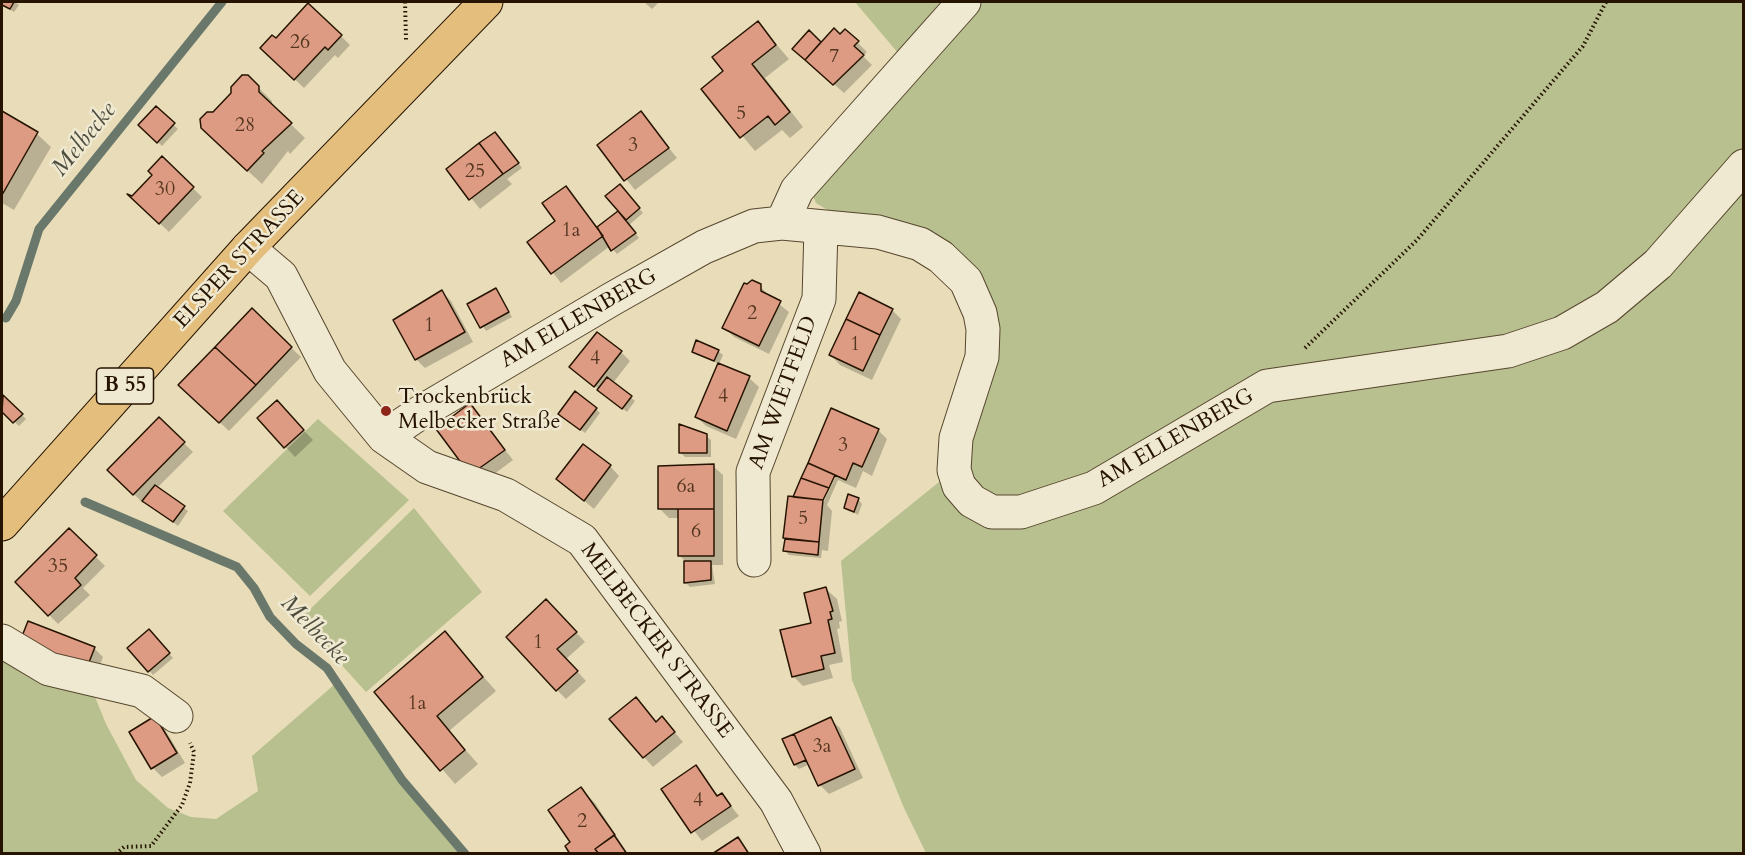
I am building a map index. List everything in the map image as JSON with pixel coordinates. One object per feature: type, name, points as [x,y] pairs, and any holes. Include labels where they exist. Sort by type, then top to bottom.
[{"type":"main road","name":"ELSPER STRASSE","points":[[2,524],[248,248],[486,2]]},
{"type":"street","points":[[782,223],[797,190],[964,2]]},
{"type":"street","name":"AM ELLENBERG","points":[[384,437],[441,400],[704,247],[754,226],[782,223],[878,232],[920,244],[941,257],[966,281],[980,313],[983,329],[982,357],[956,438],[954,470],[959,486],[972,501],[992,512],[1021,512],[1094,488],[1267,386],[1508,351],[1562,333],[1606,307],[1658,264],[1743,166]]},
{"type":"street","name":"AM WIETFELD","points":[[754,560],[753,472],[819,299],[821,228]]},
{"type":"street","name":"MELBECKER STRASSE","points":[[248,248],[281,276],[330,371],[384,437],[426,466],[506,495],[582,540],[776,801],[804,854]]},
{"type":"street","points":[[2,641],[49,669],[142,691],[176,716]]},
{"type":"path","points":[[1300,353],[1417,240],[1583,46],[1606,2]]},
{"type":"path","points":[[116,854],[124,847],[151,846],[182,805],[190,783],[194,752],[176,716]]},
{"type":"green space","points":[[855,2],[940,2],[898,53]]},
{"type":"green space","points":[[981,2],[1743,2],[1743,853],[926,853],[904,808],[852,680],[841,561],[944,478],[963,466],[968,269],[834,214],[816,203],[812,194]]},
{"type":"green space","points":[[318,419],[409,500],[310,596],[223,511]]},
{"type":"green space","points":[[414,508],[482,592],[366,692],[300,619]]},
{"type":"green space","points":[[2,651],[93,692],[106,724],[136,780],[168,808],[191,817],[216,819],[258,791],[252,756],[335,684],[462,853],[2,853]]},
{"type":"building","points":[[2,2],[14,2],[10,9],[2,5]]},
{"type":"building","points":[[308,3],[342,35],[328,50],[325,47],[294,80],[260,48],[272,35],[276,38]]},
{"type":"building","points":[[758,21],[776,45],[752,64],[790,112],[775,125],[768,116],[740,138],[701,89],[723,71],[712,57]]},
{"type":"building","points":[[834,28],[840,34],[845,29],[859,41],[854,46],[864,55],[833,85],[805,60]]},
{"type":"building","points":[[809,30],[821,42],[805,60],[792,49]]},
{"type":"building","points":[[242,75],[248,75],[259,86],[259,92],[292,123],[262,151],[264,153],[247,171],[201,128],[200,119],[207,112],[213,112],[231,93],[231,87]]},
{"type":"building","points":[[156,106],[175,123],[157,143],[138,125]]},
{"type":"building","points":[[2,111],[38,132],[2,195]]},
{"type":"building","points":[[641,111],[669,148],[624,181],[597,145]]},
{"type":"building","points":[[495,132],[519,163],[503,174],[479,143]]},
{"type":"building","points":[[479,143],[503,174],[469,200],[446,169]]},
{"type":"building","points":[[162,156],[194,187],[159,224],[127,194],[132,196],[152,175],[148,171]]},
{"type":"building","points":[[620,184],[640,208],[626,220],[605,196]]},
{"type":"building","points":[[566,186],[603,236],[551,274],[527,242],[555,221],[542,203]]},
{"type":"building","points":[[618,211],[636,233],[611,251],[597,227]]},
{"type":"building","points":[[752,280],[761,284],[761,291],[781,301],[759,346],[722,328],[744,283],[747,284]]},
{"type":"building","points":[[496,288],[509,312],[480,328],[467,304]]},
{"type":"building","points":[[442,290],[465,332],[415,360],[393,320]]},
{"type":"building","points":[[859,292],[893,309],[880,335],[846,319]]},
{"type":"building","points":[[252,308],[292,347],[256,385],[215,347]]},
{"type":"building","points":[[846,319],[880,335],[863,371],[829,355]]},
{"type":"building","points":[[597,332],[622,351],[594,387],[569,367]]},
{"type":"building","points":[[696,340],[719,350],[714,361],[692,352]]},
{"type":"building","points":[[215,347],[256,385],[219,423],[178,385]]},
{"type":"building","points":[[718,363],[750,376],[727,431],[695,417]]},
{"type":"building","points":[[607,377],[632,396],[622,409],[597,390]]},
{"type":"building","points":[[575,391],[597,408],[580,430],[558,414]]},
{"type":"building","points":[[3,395],[23,414],[13,423],[2,412]]},
{"type":"building","points":[[277,400],[304,430],[284,448],[257,418]]},
{"type":"building","points":[[470,403],[505,450],[474,472],[465,468],[436,429]]},
{"type":"building","points":[[831,408],[879,429],[862,467],[853,463],[846,480],[808,463]]},
{"type":"building","points":[[159,417],[185,442],[133,495],[107,470]]},
{"type":"building","points":[[679,424],[707,434],[707,453],[679,453]]},
{"type":"building","points":[[583,444],[611,465],[584,501],[556,479]]},
{"type":"building","points":[[808,463],[835,475],[829,488],[801,478]]},
{"type":"building","points":[[714,464],[714,509],[658,509],[658,466]]},
{"type":"building","points":[[801,478],[829,488],[823,500],[793,497]]},
{"type":"building","points":[[155,485],[185,506],[173,522],[142,501]]},
{"type":"building","points":[[848,494],[859,498],[854,512],[844,508]]},
{"type":"building","points":[[788,496],[823,500],[819,542],[783,538]]},
{"type":"building","points":[[678,509],[714,509],[714,556],[678,556]]},
{"type":"building","points":[[69,528],[97,555],[75,578],[81,585],[48,616],[15,582]]},
{"type":"building","points":[[785,539],[819,542],[818,555],[783,551]]},
{"type":"building","points":[[684,561],[711,561],[711,580],[684,583]]},
{"type":"building","points":[[826,587],[833,611],[830,612],[832,619],[828,620],[835,653],[821,656],[824,669],[792,677],[780,630],[811,623],[804,593]]},
{"type":"building","points":[[546,599],[577,632],[557,649],[578,671],[556,691],[506,637]]},
{"type":"building","points":[[28,621],[95,647],[86,670],[19,644]]},
{"type":"building","points":[[149,629],[170,653],[148,672],[127,648]]},
{"type":"building","points":[[445,631],[483,677],[437,716],[465,750],[440,771],[374,692]]},
{"type":"building","points":[[636,697],[656,722],[662,716],[675,732],[643,758],[609,719]]},
{"type":"building","points":[[155,716],[177,753],[151,769],[129,732]]},
{"type":"building","points":[[831,717],[855,769],[818,786],[794,734]]},
{"type":"building","points":[[794,734],[806,760],[794,765],[782,739]]},
{"type":"building","points":[[696,765],[717,796],[722,793],[731,806],[691,833],[661,789]]},
{"type":"building","points":[[581,787],[615,835],[595,849],[599,854],[570,854],[565,846],[570,842],[548,810]]},
{"type":"building","points":[[614,835],[627,854],[599,854],[595,849]]},
{"type":"building","points":[[738,837],[749,854],[712,854]]},
{"type":"waterway","name":"Melbecke","points":[[6,318],[16,301],[39,229],[222,2]]},
{"type":"waterway","name":"Melbecke","points":[[85,502],[237,567],[254,588],[270,617],[296,644],[327,668],[402,780],[465,854]]},
{"type":"place","name":"Trockenbrück Melbecker Straße","points":[[386,411]]}]
